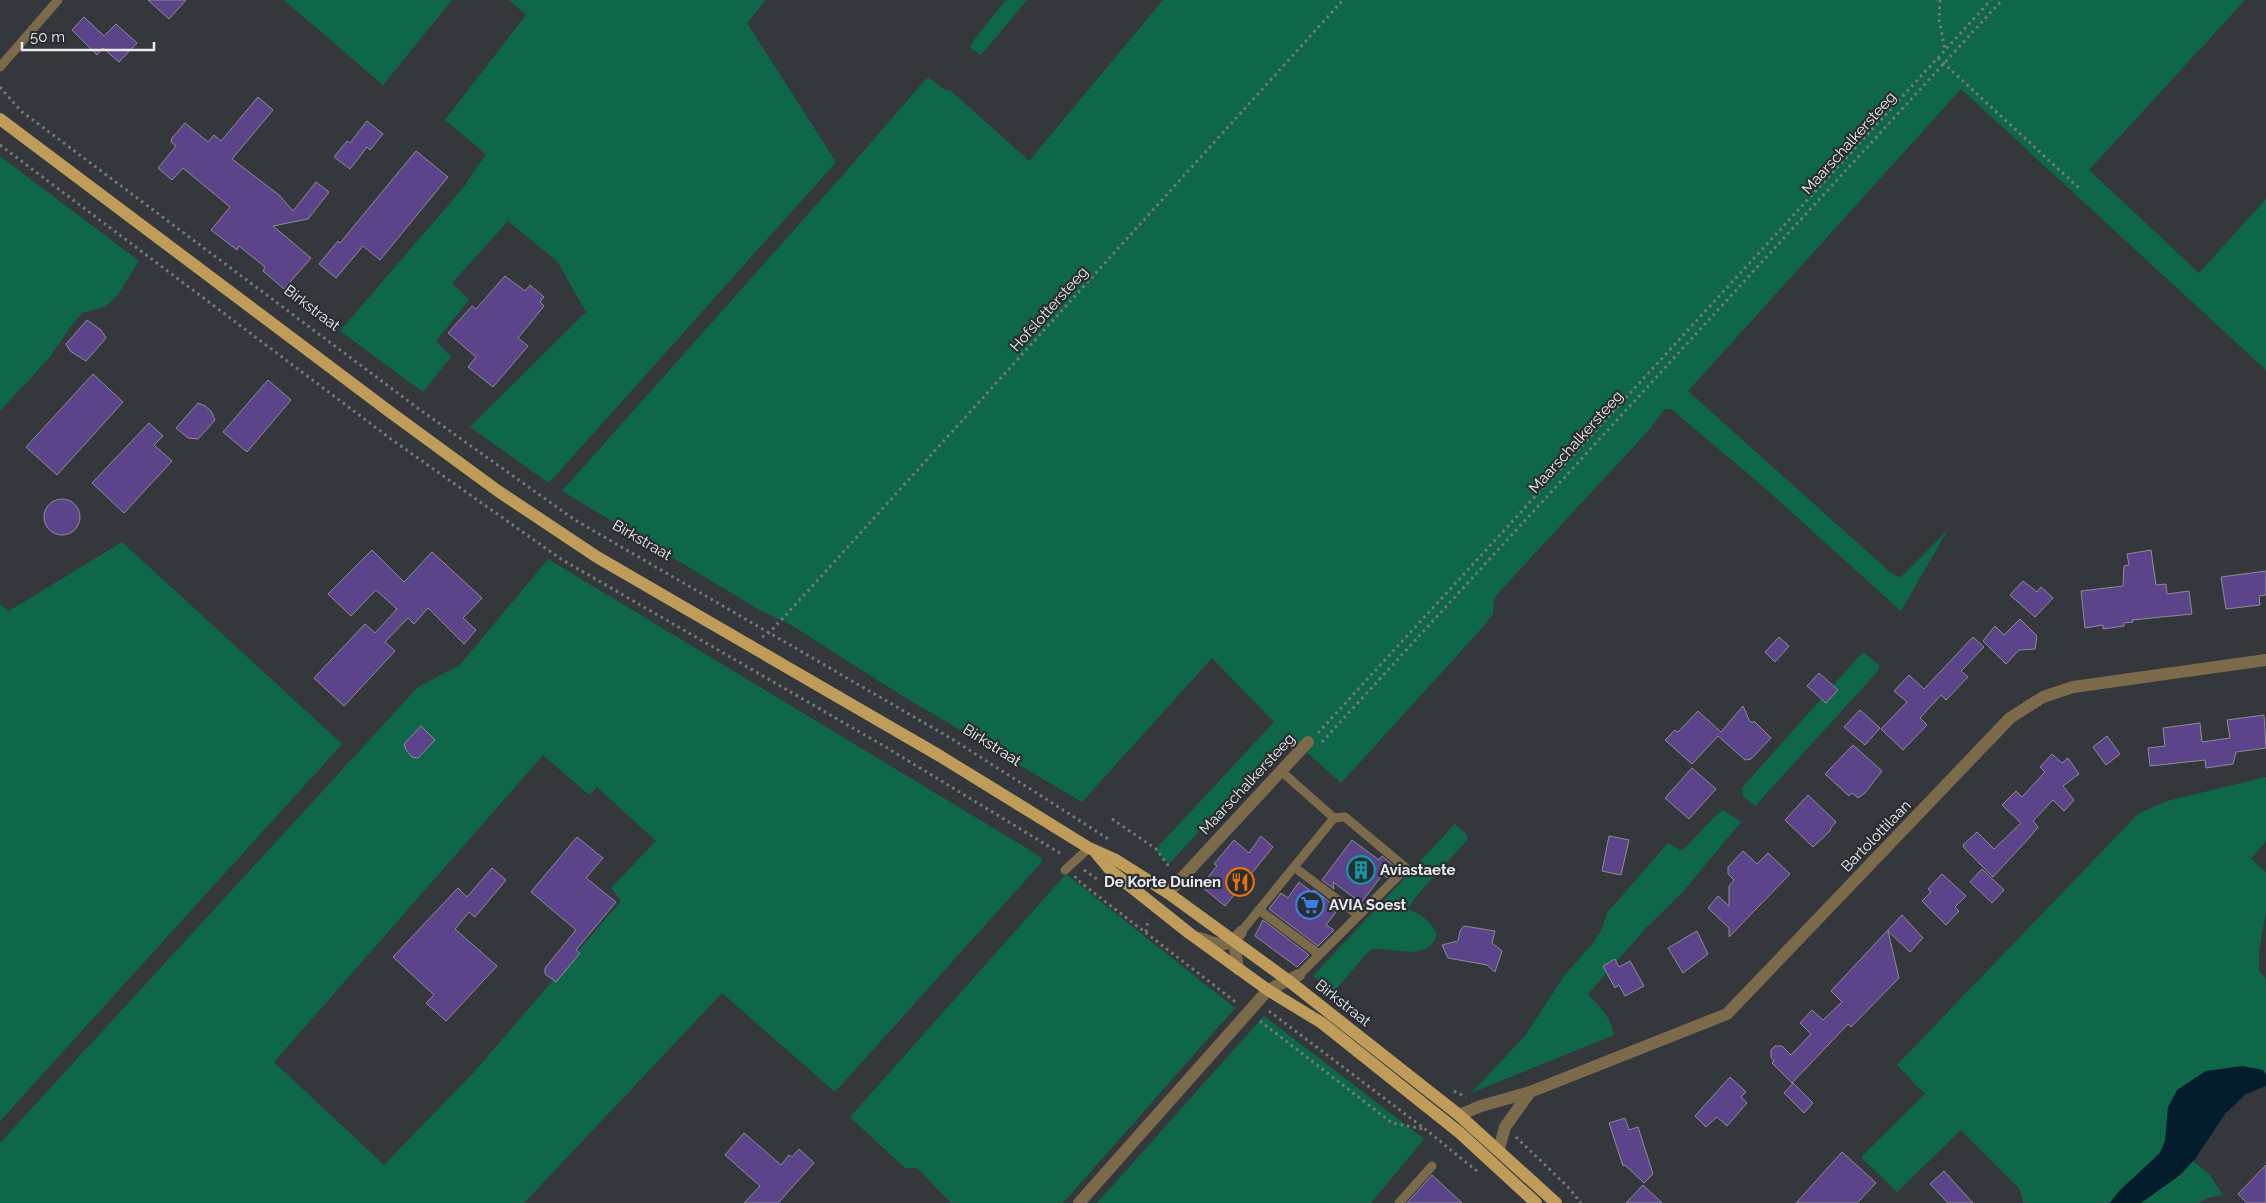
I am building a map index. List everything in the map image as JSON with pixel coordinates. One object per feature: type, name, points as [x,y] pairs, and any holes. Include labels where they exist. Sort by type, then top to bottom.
[{"type":"main road","name":"Birkstraat","points":[[0,118],[498,492],[596,557],[931,751],[1091,850],[1171,887],[1294,978],[1459,1114],[1556,1203]]},
{"type":"main road","name":"Birkstraat","points":[[1091,850],[1111,871],[1189,933],[1268,990],[1322,1023],[1344,1040],[1460,1133],[1536,1203]]},
{"type":"street","name":"Bartolottilaan","points":[[1459,1114],[1530,1092],[1727,1014],[2010,718],[2043,697],[2073,687],[2266,660]]},
{"type":"street","name":"Maarschalkersteeg","points":[[1171,887],[1311,739]]},
{"type":"street","points":[[1189,933],[1219,946],[1238,937],[1238,968]]},
{"type":"street","points":[[1079,1203],[1268,990],[1294,978]]},
{"type":"street","points":[[1499,1149],[1505,1127],[1530,1092]]},
{"type":"lane","points":[[0,67],[58,0]]},
{"type":"lane","points":[[1281,771],[1334,818]]},
{"type":"lane","points":[[1238,937],[1334,818],[1345,817],[1406,868],[1294,978]]},
{"type":"lane","points":[[1065,870],[1091,850]]},
{"type":"lane","points":[[1294,867],[1358,914]]},
{"type":"lane","points":[[1259,910],[1319,954]]},
{"type":"lane","points":[[1399,1203],[1432,1166]]},
{"type":"path","name":"Hofslottersteeg","points":[[770,632],[1343,0]]},
{"type":"path","points":[[1940,0],[1939,19],[1945,50]]},
{"type":"path","name":"Maarschalkersteeg","points":[[1991,0],[1311,739],[1323,742],[2002,0]]},
{"type":"path","points":[[1938,58],[2079,188]]},
{"type":"path","name":"Birkstraat","points":[[0,86],[21,111],[419,409],[575,520],[952,739],[1117,844]]},
{"type":"path","points":[[1112,819],[1156,849],[1168,863],[1172,872],[1171,887]]},
{"type":"path","points":[[1146,932],[1148,918]]},
{"type":"path","points":[[1257,1002],[1448,1147]]},
{"type":"green space","points":[[284,0],[452,0],[383,85]]},
{"type":"green space","points":[[509,0],[766,0],[747,23],[836,162],[549,483],[470,427],[586,312],[557,261],[508,221],[452,283],[469,300],[436,341],[451,357],[423,392],[340,331],[463,188],[486,154],[445,120],[526,15]]},
{"type":"green space","points":[[1006,0],[1027,0],[981,55],[970,48],[973,41]]},
{"type":"green space","points":[[1163,0],[2245,0],[2089,170],[2199,273],[2266,199],[2266,370],[1961,89],[1688,391],[1890,572],[1900,578],[1947,531],[1901,611],[1758,482],[1671,409],[1665,409],[1647,432],[1500,591],[1494,599],[1493,614],[1482,628],[1341,783],[1287,735],[1169,864],[1155,850],[1274,722],[1212,658],[1082,802],[901,695],[788,623],[763,612],[562,491],[925,80],[929,78],[945,90],[950,90],[1029,161]]},
{"type":"green space","points":[[0,156],[139,261],[117,296],[105,307],[82,313],[49,358],[0,411]]},
{"type":"green space","points":[[122,542],[342,744],[0,1121],[0,604],[9,611]]},
{"type":"green space","points":[[548,559],[1033,852],[1042,859],[1041,863],[835,1092],[722,993],[524,1203],[0,1203],[0,1143],[418,687],[460,665]],"holes":[[[543,755],[589,795],[597,787],[656,841],[611,888],[621,901],[476,1070],[384,1165],[274,1062]]]},
{"type":"green space","points":[[1863,652],[1880,666],[1878,671],[1755,806],[1743,796],[1742,788]]},
{"type":"green space","points":[[2266,777],[2266,841],[2251,859],[2266,872],[2266,911],[2259,951],[2259,971],[2266,978],[2266,1075],[2263,1070],[2168,1107],[2166,1138],[2161,1149],[2148,1165],[2110,1203],[2023,1203],[2020,1189],[1961,1130],[1897,1192],[1861,1157],[1925,1094],[1897,1065],[2138,814],[2167,801]]},
{"type":"green space","points":[[1723,810],[1741,822],[1682,893],[1647,927],[1588,994],[1607,1017],[1614,1035],[1471,1093],[1525,1036],[1564,976],[1594,942],[1601,931],[1607,913],[1668,843],[1680,850],[1684,849]]},
{"type":"green space","points":[[1455,824],[1468,836],[1467,840],[1414,899],[1408,909],[1421,916],[1431,925],[1437,934],[1433,943],[1427,948],[1410,952],[1373,949],[1367,953],[1333,993],[1313,976]]},
{"type":"green space","points":[[1066,874],[1235,1008],[1063,1203],[951,1203],[917,1168],[905,1168],[850,1117]]},
{"type":"green space","points":[[1264,1016],[1424,1139],[1371,1203],[1097,1203]]},
{"type":"green space","points":[[2193,1161],[2208,1173],[2223,1195],[2207,1198],[2199,1203],[2141,1203],[2180,1175]]},
{"type":"water","points":[[2243,1066],[2263,1070],[2266,1075],[2266,1086],[2246,1094],[2225,1114],[2195,1159],[2180,1175],[2141,1203],[2110,1203],[2119,1191],[2160,1153],[2165,1141],[2168,1107],[2177,1090],[2206,1071]]},
{"type":"building","points":[[148,0],[186,0],[169,19]]},
{"type":"building","points":[[84,17],[104,36],[116,24],[137,43],[119,62],[103,48],[97,55],[72,30]]},
{"type":"building","points":[[258,97],[273,110],[232,159],[279,195],[293,211],[316,182],[329,192],[308,219],[273,226],[311,258],[284,289],[263,271],[265,267],[239,246],[237,250],[211,230],[230,207],[183,168],[172,180],[158,168],[176,146],[171,142],[172,138],[185,123],[208,142],[214,135],[221,141]]},
{"type":"building","points":[[367,121],[383,134],[370,150],[367,147],[350,169],[334,157],[347,141],[350,143]]},
{"type":"building","points":[[416,151],[448,177],[380,260],[363,246],[336,278],[319,264],[338,241],[340,243]]},
{"type":"building","points":[[505,276],[525,291],[530,285],[544,297],[540,302],[544,306],[518,338],[528,346],[493,387],[468,367],[476,357],[448,333],[472,306],[476,309]]},
{"type":"building","points":[[87,320],[101,330],[106,338],[86,361],[70,351],[66,344]]},
{"type":"building","points":[[93,374],[123,402],[57,475],[26,447]]},
{"type":"building","points":[[268,380],[291,400],[247,452],[223,432]]},
{"type":"building","points":[[198,403],[211,411],[215,420],[198,439],[188,438],[176,428]]},
{"type":"building","points":[[149,423],[163,436],[154,445],[172,461],[124,513],[92,483]]},
{"type":"building","points":[[62,499],[69,500],[75,504],[79,510],[79,524],[75,530],[69,534],[62,535],[55,534],[49,530],[45,524],[44,517],[45,510],[49,504],[55,500]]},
{"type":"building","points":[[372,550],[404,582],[432,552],[482,598],[463,618],[476,630],[464,644],[428,608],[414,624],[408,618],[385,642],[395,651],[344,706],[314,678],[365,624],[375,633],[397,609],[376,590],[351,616],[328,594]]},
{"type":"building","points":[[2151,550],[2156,585],[2166,584],[2167,594],[2189,591],[2192,614],[2132,620],[2133,622],[2124,623],[2124,626],[2103,629],[2103,625],[2085,628],[2081,591],[2123,586],[2124,566],[2129,565],[2127,554]]},
{"type":"building","points":[[2266,571],[2266,595],[2259,596],[2260,605],[2226,609],[2221,577]]},
{"type":"building","points":[[2023,581],[2037,592],[2041,587],[2053,598],[2035,617],[2010,595]]},
{"type":"building","points":[[2020,619],[2037,636],[2035,649],[2019,650],[2006,664],[1983,641],[1995,626],[2004,635]]},
{"type":"building","points":[[1779,637],[1789,646],[1775,662],[1765,652]]},
{"type":"building","points":[[1973,637],[1984,647],[1961,671],[1968,677],[1946,700],[1941,695],[1920,718],[1927,725],[1903,750],[1881,729],[1907,702],[1894,691],[1909,675],[1924,689]]},
{"type":"building","points":[[1819,673],[1838,690],[1826,703],[1807,686]]},
{"type":"building","points":[[1743,706],[1750,722],[1755,722],[1771,738],[1751,759],[1745,760],[1718,736],[1692,764],[1665,740],[1675,730],[1678,732],[1698,711],[1721,732]]},
{"type":"building","points":[[1860,710],[1880,728],[1865,745],[1844,727]]},
{"type":"building","points":[[2264,715],[2266,748],[2236,752],[2233,764],[2206,768],[2205,760],[2150,766],[2148,748],[2165,746],[2163,728],[2200,723],[2202,742],[2230,738],[2227,720]]},
{"type":"building","points":[[421,726],[435,740],[418,758],[412,757],[404,744]]},
{"type":"building","points":[[2107,736],[2120,754],[2106,765],[2093,747]]},
{"type":"building","points":[[1853,745],[1882,771],[1865,793],[1858,798],[1852,793],[1849,796],[1825,774]]},
{"type":"building","points":[[2052,754],[2062,763],[2068,758],[2079,774],[2063,786],[2074,800],[2064,811],[2053,800],[2033,821],[2038,827],[1993,877],[1963,845],[1977,832],[1994,849],[2021,823],[2002,805],[2016,791],[2022,797],[2045,772],[2040,767]]},
{"type":"building","points":[[1692,768],[1716,789],[1689,819],[1665,798]]},
{"type":"building","points":[[1808,795],[1836,822],[1831,830],[1813,847],[1785,820]]},
{"type":"building","points":[[1261,836],[1273,847],[1225,906],[1201,886],[1217,866],[1214,864],[1234,840],[1249,853]]},
{"type":"building","points":[[1609,836],[1629,840],[1621,875],[1602,871]]},
{"type":"building","points":[[577,837],[603,858],[586,878],[616,902],[576,950],[580,953],[556,982],[545,974],[545,968],[576,930],[531,892]]},
{"type":"building","name":"Aviastaete","points":[[1352,840],[1379,860],[1382,856],[1395,867],[1387,878],[1383,874],[1361,903],[1333,882],[1334,889],[1322,880]]},
{"type":"building","points":[[1743,851],[1757,864],[1768,853],[1790,874],[1729,937],[1729,928],[1708,908],[1718,896],[1729,906],[1729,886],[1734,880],[1728,874],[1728,867]]},
{"type":"building","points":[[492,868],[506,880],[475,917],[469,912],[455,929],[497,966],[446,1021],[426,1003],[434,995],[393,957],[458,888],[467,897]]},
{"type":"building","points":[[1982,869],[2004,890],[1992,903],[1970,882]]},
{"type":"building","points":[[1942,874],[1966,896],[1955,907],[1959,911],[1946,925],[1922,901],[1931,892],[1928,889]]},
{"type":"building","points":[[1299,882],[1312,892],[1314,890],[1335,906],[1336,912],[1326,925],[1334,930],[1318,946],[1269,909],[1281,893],[1288,898]]},
{"type":"building","points":[[1902,915],[1923,938],[1910,952],[1888,931],[1899,978],[1851,1027],[1848,1024],[1792,1083],[1772,1063],[1774,1061],[1771,1057],[1771,1050],[1775,1046],[1782,1046],[1791,1055],[1811,1034],[1800,1023],[1812,1010],[1823,1020],[1842,1002],[1831,991]]},
{"type":"building","points":[[1263,920],[1309,955],[1297,967],[1255,936]]},
{"type":"building","points":[[1464,926],[1495,931],[1492,943],[1502,951],[1495,972],[1487,965],[1448,958],[1442,945],[1458,941],[1460,931]]},
{"type":"building","points":[[1697,931],[1708,954],[1683,973],[1668,948]]},
{"type":"building","points":[[1615,959],[1619,967],[1630,961],[1644,986],[1625,996],[1619,985],[1615,988],[1603,966]]},
{"type":"building","points":[[1730,1077],[1746,1092],[1741,1097],[1747,1103],[1727,1126],[1717,1117],[1706,1127],[1695,1116]]},
{"type":"building","points":[[1793,1083],[1813,1103],[1804,1113],[1784,1093]]},
{"type":"building","points":[[1625,1118],[1629,1130],[1638,1127],[1653,1174],[1644,1183],[1625,1165],[1623,1166],[1609,1123]]},
{"type":"building","points":[[744,1133],[781,1165],[789,1155],[792,1157],[799,1149],[814,1163],[778,1203],[744,1203],[760,1186],[725,1155]]},
{"type":"building","points":[[1842,1152],[1876,1183],[1857,1203],[1796,1203]]},
{"type":"building","points":[[2266,1165],[2266,1203],[2247,1203],[2238,1194]]},
{"type":"building","points":[[1944,1171],[1973,1203],[1948,1203],[1930,1184]]},
{"type":"building","points":[[1432,1175],[1462,1203],[1407,1203]]},
{"type":"building","points":[[1643,1185],[1662,1203],[1626,1203]]},
{"type":"place","name":"Aviastaete","points":[[1361,870]]},
{"type":"place","name":"De Korte Duinen","points":[[1240,882]]},
{"type":"place","name":"AVIA Soest","points":[[1310,905]]}]
